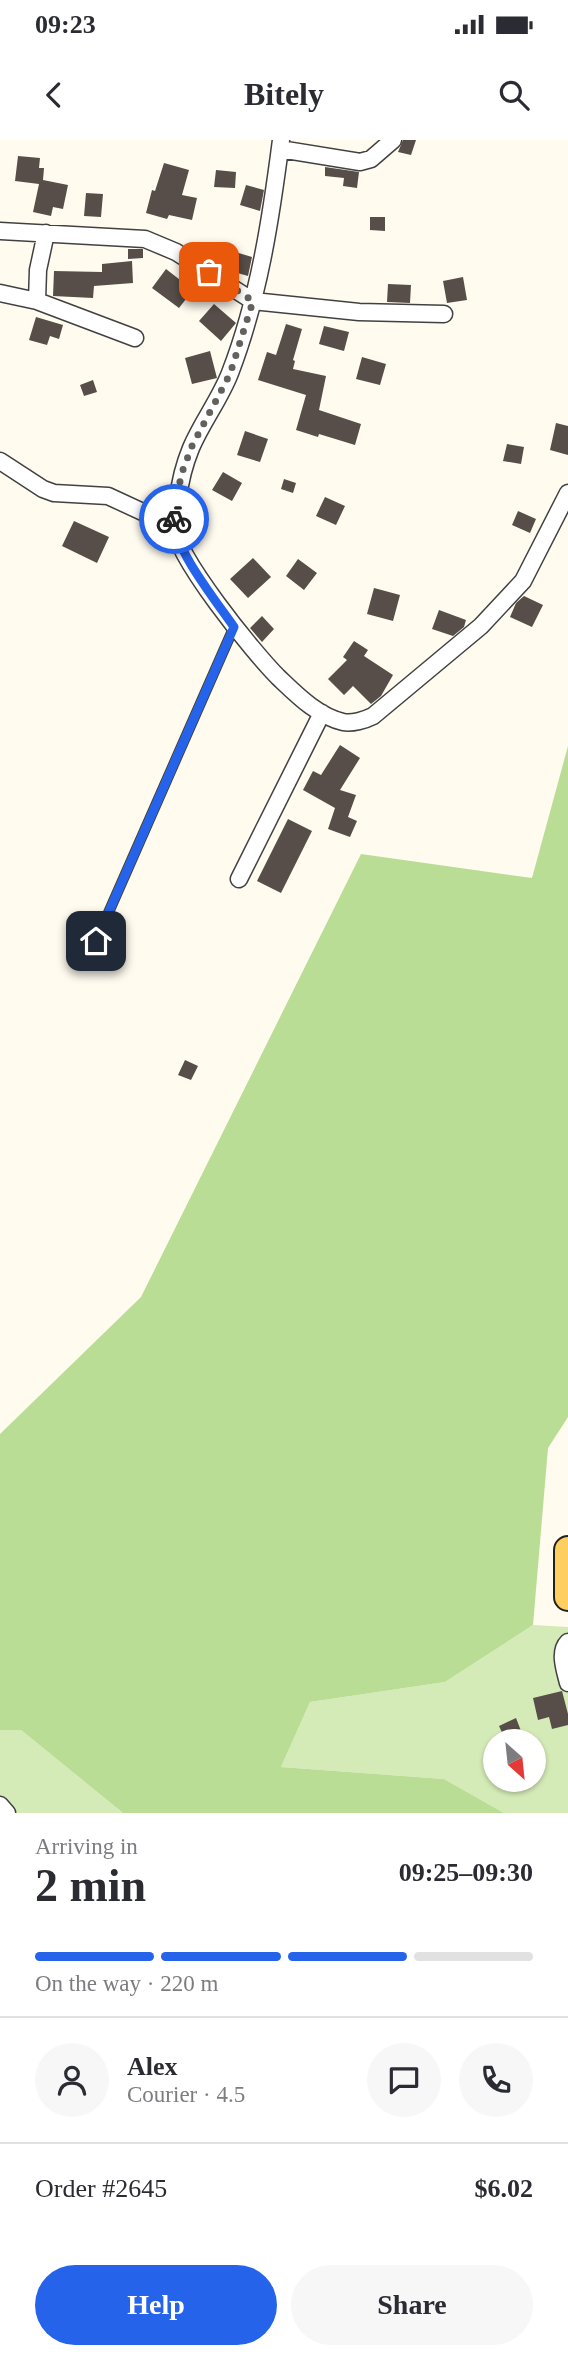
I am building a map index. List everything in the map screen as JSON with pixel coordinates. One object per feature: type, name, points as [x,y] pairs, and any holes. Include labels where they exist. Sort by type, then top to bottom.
[{"type":"main road","points":[[568,1550],[568,1597]]},
{"type":"street","points":[[393,140],[371,159],[360,162],[281,144],[272,207],[253,301],[230,374],[192,446],[181,475],[173,526],[178,540],[234,627],[277,676],[311,707],[344,723],[373,716],[481,626],[523,581],[568,493]]},
{"type":"street","points":[[0,231],[145,239],[176,251],[253,301],[359,312],[444,314]]},
{"type":"street","points":[[37,301],[38,270],[46,233]]},
{"type":"street","points":[[0,293],[37,301],[135,338]]},
{"type":"street","points":[[0,461],[43,489],[54,493],[108,496],[173,526]]},
{"type":"street","points":[[239,879],[322,713]]},
{"type":"street","points":[[568,1642],[562,1653],[568,1683]]},
{"type":"street","points":[[0,1805],[7,1813]]},
{"type":"lane","points":[[96,941],[234,627]]},
{"type":"green space","points":[[568,746],[568,1417],[548,1448],[533,1625],[445,1682],[310,1702],[281,1767],[444,1779],[504,1813],[123,1813],[21,1730],[0,1730],[0,1434],[141,1297],[361,854],[532,878]]},
{"type":"green space","points":[[533,1625],[568,1627],[568,1813],[504,1813],[444,1779],[281,1767],[310,1702],[445,1682]]},
{"type":"green space","points":[[0,1730],[21,1730],[123,1813],[0,1813]]},
{"type":"building","points":[[403,140],[416,140],[411,155],[398,152]]},
{"type":"building","points":[[18,156],[40,158],[39,168],[44,168],[43,180],[68,185],[63,209],[53,207],[51,216],[33,212],[39,184],[15,181]]},
{"type":"building","points":[[164,163],[189,170],[182,195],[197,198],[192,220],[169,215],[167,219],[146,213],[152,190],[155,191]]},
{"type":"building","points":[[325,167],[359,172],[357,188],[343,186],[344,178],[325,176]]},
{"type":"building","points":[[216,170],[236,172],[235,188],[214,187]]},
{"type":"building","points":[[246,185],[264,190],[260,211],[240,205]]},
{"type":"building","points":[[86,193],[103,194],[101,217],[84,216]]},
{"type":"building","points":[[370,217],[385,217],[385,231],[370,230]]},
{"type":"building","points":[[128,249],[143,249],[143,258],[128,259]]},
{"type":"building","points":[[232,251],[252,257],[248,276],[227,270]]},
{"type":"building","points":[[132,261],[133,283],[94,286],[93,298],[53,296],[54,271],[102,272],[102,264]]},
{"type":"building","points":[[166,269],[193,290],[179,308],[152,288]]},
{"type":"building","points":[[463,277],[467,300],[447,303],[443,281]]},
{"type":"building","points":[[388,284],[411,285],[410,303],[387,302]]},
{"type":"building","points":[[214,304],[236,323],[221,341],[199,321]]},
{"type":"building","points":[[36,317],[63,325],[59,339],[50,336],[47,345],[29,340]]},
{"type":"building","points":[[286,324],[302,329],[293,369],[326,376],[319,410],[361,424],[355,445],[296,430],[306,395],[258,380],[267,352],[276,355]]},
{"type":"building","points":[[324,326],[349,332],[344,351],[319,344]]},
{"type":"building","points":[[210,351],[217,378],[192,384],[185,358]]},
{"type":"building","points":[[362,357],[386,364],[380,385],[356,379]]},
{"type":"building","points":[[93,380],[97,392],[84,396],[80,385]]},
{"type":"building","points":[[556,423],[568,426],[568,455],[550,450]]},
{"type":"building","points":[[245,431],[268,439],[260,462],[237,455]]},
{"type":"building","points":[[507,444],[524,447],[521,464],[503,461]]},
{"type":"building","points":[[223,472],[242,483],[232,501],[212,490]]},
{"type":"building","points":[[284,479],[296,483],[293,493],[281,489]]},
{"type":"building","points":[[325,497],[345,506],[336,525],[316,516]]},
{"type":"building","points":[[518,511],[536,519],[530,533],[512,525]]},
{"type":"building","points":[[74,521],[109,537],[97,563],[62,546]]},
{"type":"building","points":[[253,558],[271,577],[248,598],[230,579]]},
{"type":"building","points":[[298,559],[317,573],[304,590],[286,576]]},
{"type":"building","points":[[374,588],[400,595],[393,621],[367,614]]},
{"type":"building","points":[[524,596],[543,605],[532,627],[510,617],[516,603]]},
{"type":"building","points":[[439,610],[466,620],[464,627],[453,636],[432,629]]},
{"type":"building","points":[[262,616],[274,629],[262,642],[250,628]]},
{"type":"building","points":[[354,641],[368,650],[364,656],[393,675],[381,696],[371,704],[353,686],[344,695],[328,679],[347,660],[343,657]]},
{"type":"building","points":[[340,745],[360,758],[340,790],[356,795],[348,817],[357,821],[350,837],[328,829],[335,808],[303,790],[313,771],[321,775]]},
{"type":"building","points":[[288,819],[312,831],[281,893],[257,881]]},
{"type":"building","points":[[185,1060],[198,1066],[191,1080],[178,1075]]},
{"type":"building","points":[[562,1691],[568,1725],[552,1729],[549,1717],[538,1720],[533,1698]]},
{"type":"building","points":[[516,1718],[520,1729],[500,1729],[499,1726]]},
{"type":"way so far","points":[[174,519],[181,475],[192,446],[230,374],[253,301],[209,272]]},
{"type":"route","points":[[96,941],[234,627],[178,540],[173,526],[174,519]]}]
